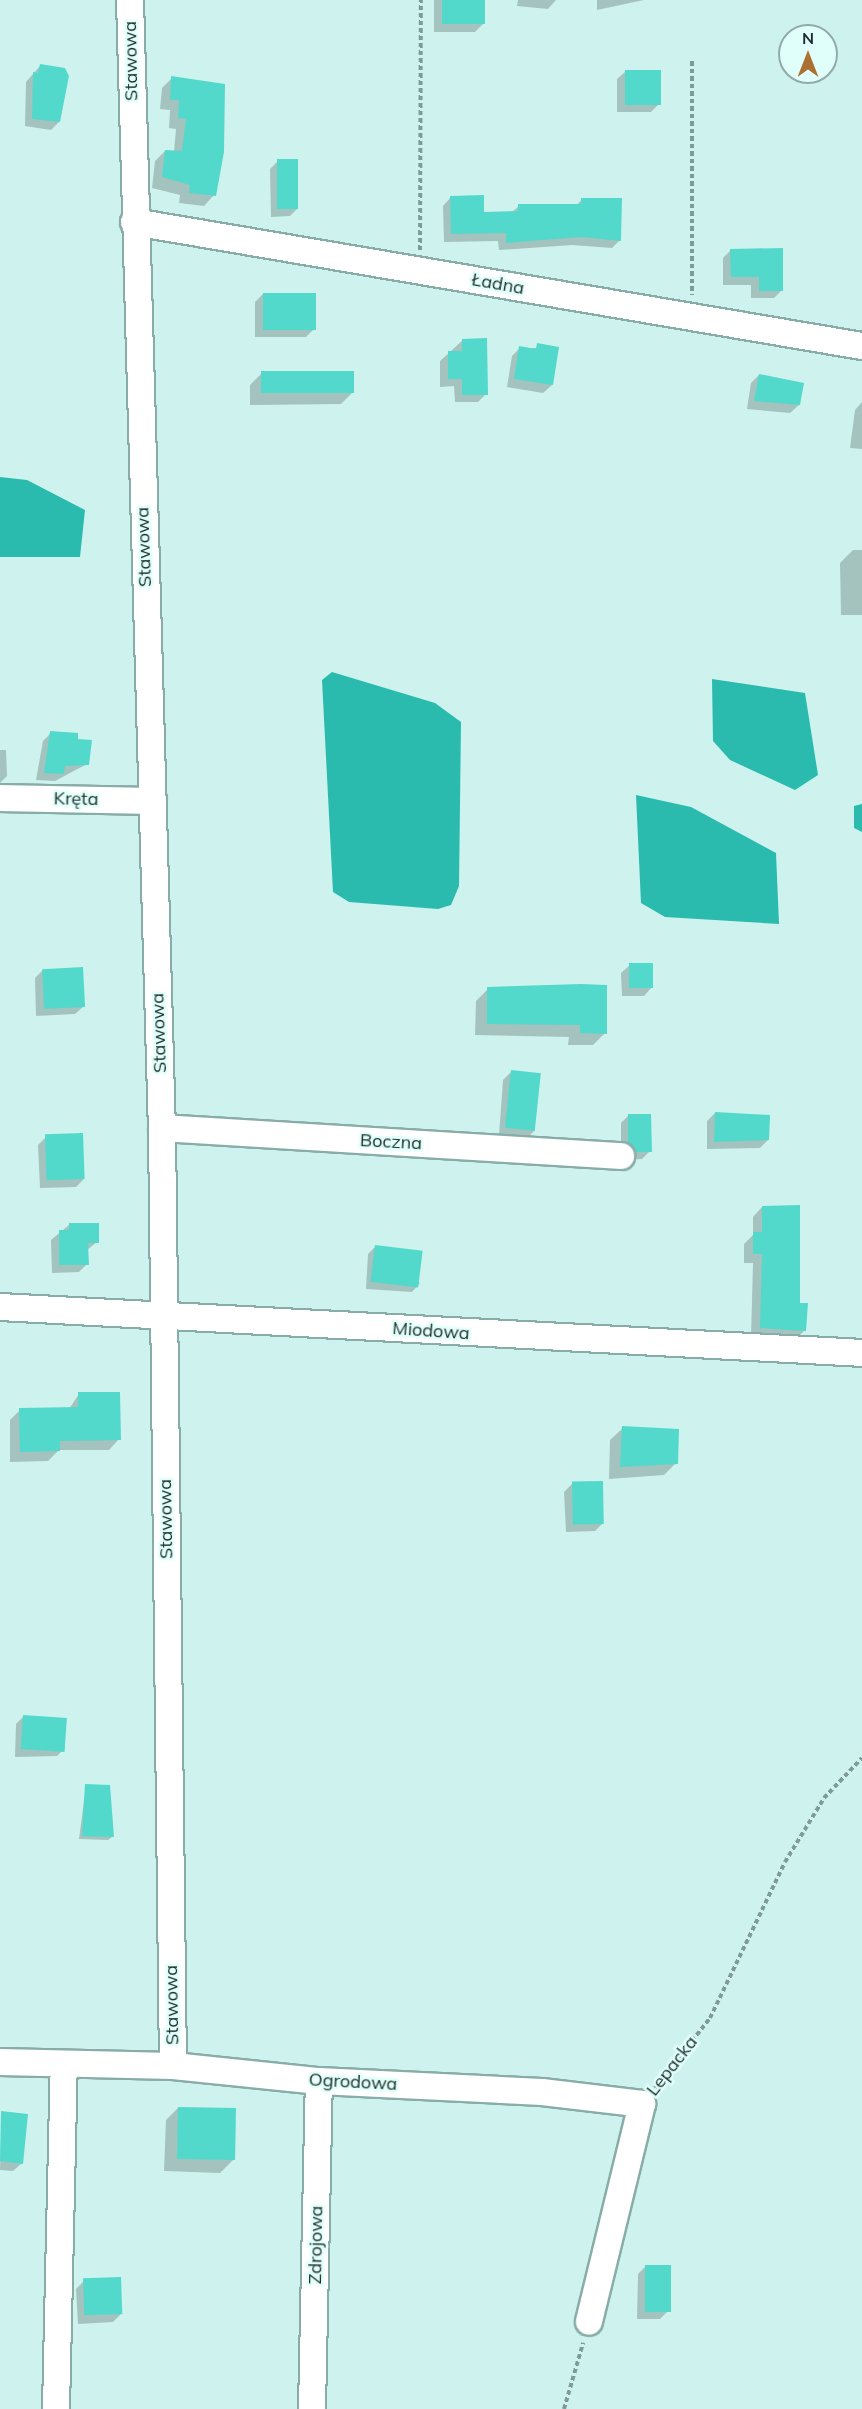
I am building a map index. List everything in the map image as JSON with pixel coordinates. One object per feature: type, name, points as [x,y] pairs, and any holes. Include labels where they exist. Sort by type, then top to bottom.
[{"type":"street","name":"Stawowa","points":[[130,0],[134,222],[162,1128],[173,2066]]},
{"type":"street","name":"Ładna","points":[[134,222],[862,346]]},
{"type":"street","name":"Kręta","points":[[0,798],[153,801]]},
{"type":"street","name":"Boczna","points":[[162,1128],[621,1156]]},
{"type":"street","name":"Miodowa","points":[[0,1307],[163,1313],[714,1349],[862,1353]]},
{"type":"street","name":"Ogrodowa","points":[[0,2062],[173,2066],[319,2081],[542,2092],[642,2104]]},
{"type":"street","points":[[56,2409],[64,2065]]},
{"type":"street","name":"Zdrojowa","points":[[312,2409],[319,2081]]},
{"type":"street","name":"Lepacka","points":[[589,2322],[642,2104]]},
{"type":"path","points":[[420,272],[421,0]]},
{"type":"path","points":[[692,61],[693,319]]},
{"type":"path","name":"Lepacka","points":[[642,2104],[710,2018],[785,1862],[824,1798],[862,1758]]},
{"type":"path","points":[[564,2409],[589,2322]]},
{"type":"water","points":[[0,477],[27,480],[85,510],[80,557],[0,557]]},
{"type":"water","points":[[332,672],[435,703],[461,722],[459,886],[451,905],[438,909],[349,902],[333,892],[322,680]]},
{"type":"water","points":[[712,679],[805,693],[818,775],[795,790],[730,760],[713,741]]},
{"type":"water","points":[[636,795],[691,807],[776,853],[779,924],[665,917],[641,903]]},
{"type":"water","points":[[862,804],[862,832],[854,828],[854,806]]},
{"type":"building","points":[[442,0],[485,0],[485,24],[442,24]]},
{"type":"building","points":[[40,64],[65,68],[69,76],[60,122],[32,119],[33,72],[38,73]]},
{"type":"building","points":[[625,70],[661,70],[661,105],[625,105]]},
{"type":"building","points":[[171,76],[225,84],[224,152],[216,196],[189,193],[190,185],[162,177],[165,150],[182,151],[186,119],[178,118],[179,100],[170,100]]},
{"type":"building","points":[[277,159],[298,159],[298,209],[277,209]]},
{"type":"building","points":[[484,195],[484,212],[518,211],[518,204],[581,204],[581,198],[622,198],[621,241],[581,237],[506,243],[506,233],[451,234],[450,196]]},
{"type":"building","points":[[783,248],[783,291],[759,291],[759,277],[731,277],[730,249]]},
{"type":"building","points":[[263,293],[316,293],[316,330],[263,330]]},
{"type":"building","points":[[487,338],[488,395],[462,395],[462,379],[448,379],[448,351],[462,351],[462,339]]},
{"type":"building","points":[[537,343],[559,347],[553,385],[514,379],[519,346],[536,349]]},
{"type":"building","points":[[261,371],[354,371],[354,393],[261,393]]},
{"type":"building","points":[[759,374],[804,383],[800,405],[754,401]]},
{"type":"building","points":[[50,731],[78,733],[78,739],[92,740],[89,765],[65,766],[64,774],[44,773]]},
{"type":"building","points":[[629,963],[653,963],[653,988],[629,988]]},
{"type":"building","points":[[83,967],[85,1007],[44,1009],[42,969]]},
{"type":"building","points":[[607,985],[607,1034],[580,1033],[580,1025],[487,1024],[487,987]]},
{"type":"building","points":[[511,1070],[541,1073],[535,1131],[505,1128]]},
{"type":"building","points":[[715,1112],[770,1115],[769,1140],[714,1142]]},
{"type":"building","points":[[628,1114],[651,1114],[652,1152],[635,1152],[628,1143]]},
{"type":"building","points":[[83,1133],[85,1179],[47,1180],[45,1134]]},
{"type":"building","points":[[800,1205],[800,1303],[808,1303],[806,1331],[760,1328],[762,1254],[753,1254],[753,1232],[762,1232],[762,1206]]},
{"type":"building","points":[[69,1223],[99,1223],[99,1243],[88,1243],[89,1265],[59,1265],[59,1230],[69,1230]]},
{"type":"building","points":[[375,1245],[423,1251],[418,1288],[370,1282]]},
{"type":"building","points":[[78,1392],[120,1392],[121,1440],[60,1441],[60,1451],[20,1452],[19,1408],[78,1407]]},
{"type":"building","points":[[622,1426],[679,1429],[678,1464],[620,1467]]},
{"type":"building","points":[[603,1481],[604,1524],[573,1525],[572,1482]]},
{"type":"building","points":[[23,1715],[67,1718],[65,1752],[21,1749]]},
{"type":"building","points":[[85,1784],[110,1785],[114,1837],[82,1836]]},
{"type":"building","points":[[178,2107],[236,2108],[235,2160],[177,2159]]},
{"type":"building","points":[[1,2111],[28,2114],[23,2164],[0,2161]]},
{"type":"building","points":[[645,2265],[671,2265],[671,2312],[645,2312]]},
{"type":"building","points":[[121,2277],[122,2314],[84,2315],[83,2278]]}]
